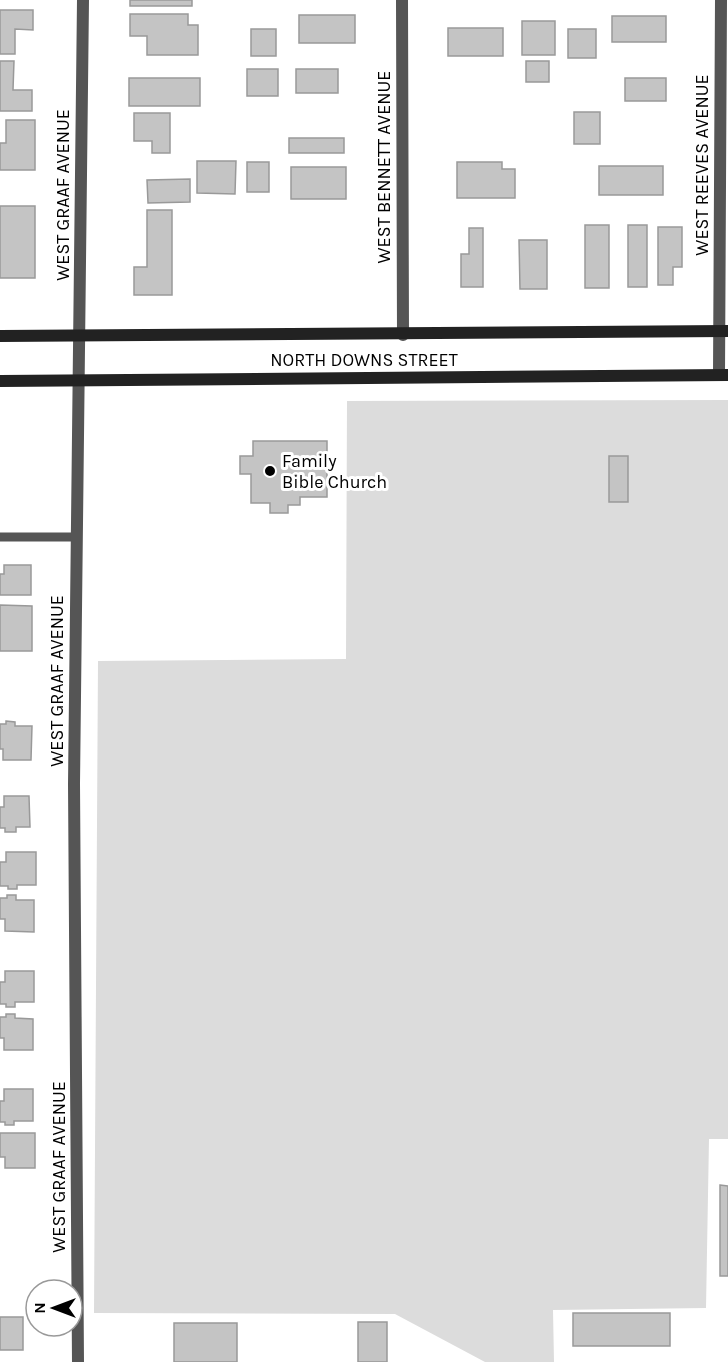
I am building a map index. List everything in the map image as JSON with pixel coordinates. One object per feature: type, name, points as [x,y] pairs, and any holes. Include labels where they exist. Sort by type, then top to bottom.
[{"type":"street","name":"WEST GRAAF AVENUE","points":[[78,1362],[74,790],[82,0]]},
{"type":"street","name":"WEST BENNETT AVENUE","points":[[402,0],[403,335]]},
{"type":"street","name":"WEST REEVES AVENUE","points":[[721,0],[724,375]]},
{"type":"street","name":"NORTH DOWNS STREET","points":[[0,336],[724,331]]},
{"type":"street","name":"NORTH DOWNS STREET","points":[[0,381],[724,375]]},
{"type":"lane","points":[[0,537],[76,537]]},
{"type":"shaded area","points":[[728,400],[728,1139],[709,1139],[706,1308],[553,1310],[554,1362],[485,1362],[395,1314],[94,1313],[98,661],[346,659],[347,401]]},
{"type":"building","points":[[130,0],[192,0],[192,6],[130,6]]},
{"type":"building","points":[[0,10],[33,10],[33,30],[15,29],[15,54],[0,54]]},
{"type":"building","points":[[130,14],[188,14],[188,25],[198,25],[198,55],[147,55],[147,36],[130,36]]},
{"type":"building","points":[[299,15],[355,15],[355,43],[299,43]]},
{"type":"building","points":[[612,16],[666,16],[666,42],[612,42]]},
{"type":"building","points":[[522,21],[555,21],[555,55],[522,55]]},
{"type":"building","points":[[448,28],[503,28],[503,56],[448,56]]},
{"type":"building","points":[[251,29],[276,29],[276,56],[251,56]]},
{"type":"building","points":[[568,29],[596,29],[596,58],[568,58]]},
{"type":"building","points":[[0,61],[14,61],[13,90],[32,90],[32,111],[0,111]]},
{"type":"building","points":[[526,61],[549,61],[549,82],[526,82]]},
{"type":"building","points":[[247,69],[278,69],[278,96],[247,96]]},
{"type":"building","points":[[296,69],[338,69],[338,93],[296,93]]},
{"type":"building","points":[[129,78],[200,78],[200,106],[129,106]]},
{"type":"building","points":[[625,78],[666,78],[666,101],[625,101]]},
{"type":"building","points":[[574,112],[600,112],[600,144],[574,144]]},
{"type":"building","points":[[134,113],[170,113],[170,153],[152,153],[152,141],[134,141]]},
{"type":"building","points":[[6,120],[35,120],[35,170],[0,170],[0,143],[6,143]]},
{"type":"building","points":[[289,138],[344,138],[344,153],[289,153]]},
{"type":"building","points":[[197,161],[236,161],[235,194],[197,193]]},
{"type":"building","points":[[247,162],[269,162],[269,192],[247,192]]},
{"type":"building","points":[[457,162],[502,162],[502,169],[515,169],[515,198],[457,198]]},
{"type":"building","points":[[599,166],[663,166],[663,195],[599,195]]},
{"type":"building","points":[[291,167],[346,167],[346,199],[291,199]]},
{"type":"building","points":[[190,179],[190,202],[148,203],[147,180]]},
{"type":"building","points":[[0,206],[35,206],[35,278],[0,278]]},
{"type":"building","points":[[147,210],[172,210],[172,295],[134,295],[134,267],[147,267]]},
{"type":"building","points":[[585,225],[609,225],[609,288],[585,288]]},
{"type":"building","points":[[628,225],[647,225],[647,287],[628,287]]},
{"type":"building","points":[[658,227],[682,227],[682,267],[673,267],[673,285],[658,285]]},
{"type":"building","points":[[469,228],[483,228],[483,287],[461,287],[461,254],[469,254]]},
{"type":"building","points":[[519,240],[547,240],[547,289],[520,289]]},
{"type":"building","points":[[253,441],[327,441],[327,497],[300,497],[300,505],[288,505],[288,513],[270,513],[270,503],[251,503],[251,474],[240,474],[240,456],[253,456]]},
{"type":"building","points":[[609,456],[628,456],[628,502],[609,502]]},
{"type":"building","points":[[4,565],[31,565],[31,595],[0,595],[0,574],[4,574]]},
{"type":"building","points":[[0,605],[32,606],[32,651],[0,651]]},
{"type":"building","points":[[6,721],[15,722],[15,726],[32,726],[31,760],[3,760],[3,749],[0,749],[0,724],[6,724]]},
{"type":"building","points":[[4,796],[29,796],[30,827],[16,827],[16,832],[5,832],[5,828],[0,828],[0,807],[4,807]]},
{"type":"building","points":[[6,852],[36,852],[36,885],[17,885],[17,889],[0,886],[0,862],[6,862]]},
{"type":"building","points":[[7,895],[16,895],[16,900],[34,900],[34,932],[5,931],[5,919],[0,919],[0,898],[7,898]]},
{"type":"building","points":[[5,971],[34,971],[34,1002],[15,1002],[15,1007],[0,1004],[0,982],[5,982]]},
{"type":"building","points":[[6,1014],[15,1014],[15,1018],[33,1019],[33,1050],[4,1050],[4,1038],[0,1038],[0,1017],[6,1017]]},
{"type":"building","points":[[4,1089],[33,1089],[33,1121],[14,1121],[14,1125],[5,1125],[5,1122],[0,1122],[0,1101],[4,1101]]},
{"type":"building","points":[[0,1133],[35,1133],[35,1168],[5,1168],[5,1157],[0,1157]]},
{"type":"building","points":[[720,1185],[728,1186],[728,1276],[720,1276]]},
{"type":"building","points":[[573,1313],[670,1313],[670,1346],[573,1346]]},
{"type":"building","points":[[0,1317],[23,1317],[23,1350],[0,1350]]},
{"type":"building","points":[[358,1322],[387,1322],[387,1362],[358,1362]]},
{"type":"building","points":[[174,1323],[237,1323],[237,1362],[174,1362]]},
{"type":"place","name":"Family Bible Church","points":[[270,471]]}]
